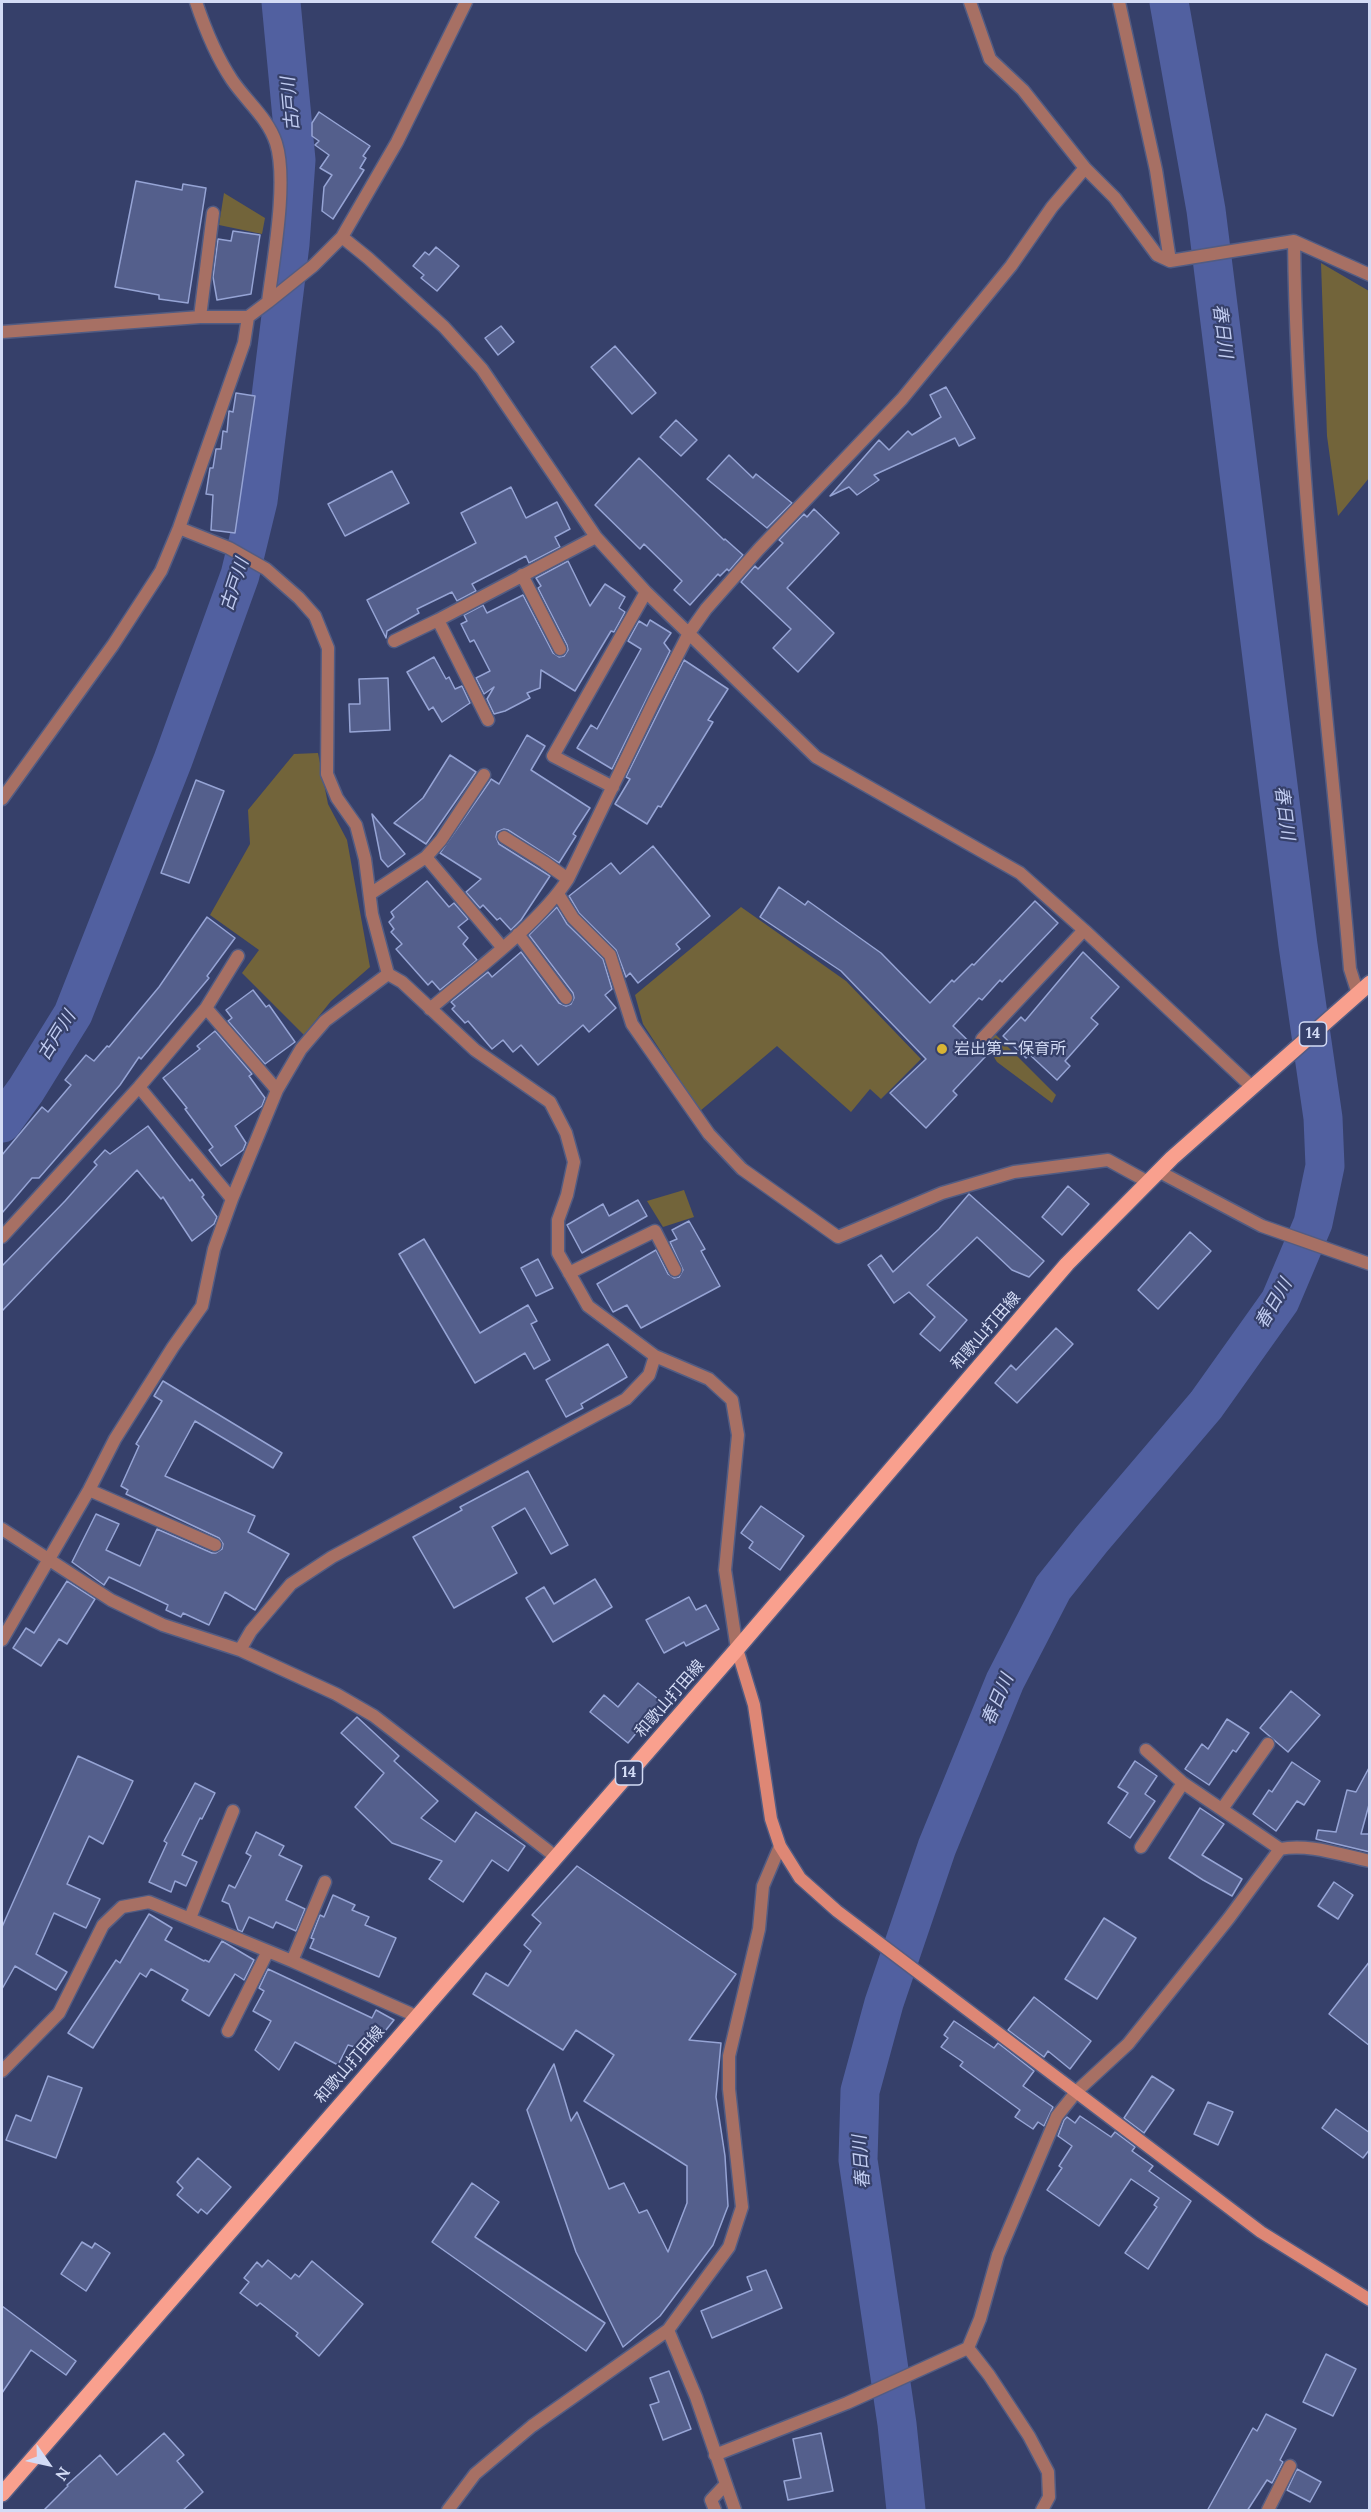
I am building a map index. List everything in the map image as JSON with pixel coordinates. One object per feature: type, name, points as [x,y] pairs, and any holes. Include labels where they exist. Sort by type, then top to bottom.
[{"type":"main road","name":"和歌山打田線","points":[[2,2494],[737,1649],[1067,1264],[1153,1177],[1360,993]]},
{"type":"street","points":[[196,2],[206,32],[232,80],[264,118],[276,144],[281,179],[268,303]]},
{"type":"street","points":[[2,332],[200,317],[248,317],[268,303],[313,266],[342,237],[397,142],[466,2]]},
{"type":"street","points":[[970,2],[990,58],[1023,90],[1085,168],[1115,198],[1157,255],[1170,261],[1294,241],[1370,274]]},
{"type":"street","points":[[1119,2],[1156,170],[1170,261]]},
{"type":"street","points":[[430,1009],[518,934],[558,894],[568,879],[690,633],[706,609],[759,549],[902,399],[1011,266],[1052,207],[1085,168]]},
{"type":"street","points":[[200,317],[213,213]]},
{"type":"street","points":[[342,237],[444,327],[482,369],[596,537],[646,592],[816,758],[1020,873],[1252,1087]]},
{"type":"street","points":[[1294,241],[1295,319],[1316,596],[1350,969],[1360,993]]},
{"type":"street","points":[[2,799],[119,636],[161,571],[179,528],[244,343],[248,317]]},
{"type":"street","points":[[179,528],[229,548],[266,569],[300,598],[315,616],[328,648],[327,774],[337,798],[356,825],[365,859],[372,914],[388,974],[402,982],[475,1050],[550,1102],[566,1133],[574,1162],[567,1195],[558,1220],[558,1253],[588,1306],[655,1356],[709,1379],[732,1400],[738,1435],[725,1570],[737,1649],[754,1705],[771,1819],[780,1846],[800,1878],[837,1911],[1261,2232],[1370,2300]]},
{"type":"street","points":[[394,641],[596,537]]},
{"type":"street","points":[[522,575],[560,649]]},
{"type":"street","points":[[613,787],[554,756],[646,592]]},
{"type":"street","points":[[438,620],[488,720]]},
{"type":"street","points":[[370,894],[426,858],[441,840],[484,776]]},
{"type":"street","points":[[504,837],[568,879]]},
{"type":"street","points":[[426,858],[502,947]]},
{"type":"street","points":[[558,894],[573,918],[610,955],[632,1023],[709,1134],[742,1168],[838,1237],[942,1193],[1014,1172],[1108,1160],[1153,1177],[1262,1226],[1370,1264]]},
{"type":"street","points":[[982,1039],[1084,930]]},
{"type":"street","points":[[518,934],[566,998]]},
{"type":"street","points":[[2,1237],[139,1087],[206,1008],[238,956]]},
{"type":"street","points":[[2,1640],[90,1490],[115,1439],[172,1347],[202,1306],[214,1249],[277,1090],[301,1049],[325,1021],[388,974]]},
{"type":"street","points":[[206,1008],[277,1090]]},
{"type":"street","points":[[139,1087],[232,1199]]},
{"type":"street","points":[[569,1272],[655,1231],[675,1270]]},
{"type":"street","points":[[240,1650],[251,1631],[291,1584],[332,1557],[626,1399],[649,1375],[655,1356]]},
{"type":"street","points":[[90,1490],[215,1545]]},
{"type":"street","points":[[2,1529],[111,1600],[163,1625],[240,1650],[336,1694],[374,1716],[556,1857]]},
{"type":"street","points":[[1222,1809],[1268,1744]]},
{"type":"street","points":[[1146,1750],[1184,1783],[1280,1849],[1292,1847],[1311,1849],[1370,1861]]},
{"type":"street","points":[[1141,1847],[1184,1783]]},
{"type":"street","points":[[190,1918],[233,1811]]},
{"type":"street","points":[[448,2511],[475,2474],[532,2426],[668,2330],[729,2247],[742,2207],[729,2089],[729,2056],[759,1929],[763,1886],[780,1846]]},
{"type":"street","points":[[715,2455],[847,2403],[968,2348],[980,2319],[998,2255],[1058,2115],[1077,2091],[1128,2043],[1229,1918],[1280,1849]]},
{"type":"street","points":[[292,1961],[325,1882]]},
{"type":"street","points":[[2,2072],[59,2013],[103,1925],[122,1907],[149,1902],[292,1961],[416,2016]]},
{"type":"street","points":[[228,2031],[268,1951]]},
{"type":"street","points":[[668,2330],[696,2397],[735,2511]]},
{"type":"street","points":[[968,2348],[989,2375],[1029,2436],[1048,2472],[1049,2497],[1042,2511]]},
{"type":"street","points":[[1268,2511],[1290,2466]]},
{"type":"street","points":[[715,2511],[711,2500],[726,2484]]},
{"type":"shaded area","points":[[224,193],[265,218],[262,234],[219,225]]},
{"type":"shaded area","points":[[1321,263],[1369,291],[1369,478],[1338,516],[1327,436]]},
{"type":"shaded area","points":[[318,753],[328,804],[347,840],[370,967],[331,1001],[304,1035],[242,973],[259,950],[210,915],[250,844],[248,810],[294,754]]},
{"type":"shaded area","points":[[741,907],[846,981],[921,1059],[881,1099],[870,1089],[851,1112],[777,1046],[700,1111],[643,1024],[635,995]]},
{"type":"shaded area","points":[[995,1034],[1056,1095],[1052,1103],[997,1062],[986,1044]]},
{"type":"shaded area","points":[[684,1190],[694,1217],[663,1227],[647,1201]]},
{"type":"building","points":[[319,112],[370,146],[363,156],[366,158],[360,168],[364,170],[333,219],[322,211],[324,187],[332,175],[320,168],[329,155],[315,145],[319,141],[312,136],[312,123]]},
{"type":"building","points":[[136,181],[182,190],[183,184],[206,188],[188,303],[159,299],[159,295],[115,287]]},
{"type":"building","points":[[233,231],[260,235],[251,294],[217,300],[213,277],[218,239],[231,241]]},
{"type":"building","points":[[436,247],[459,266],[437,291],[421,278],[424,275],[413,266],[425,252],[429,255]]},
{"type":"building","points":[[501,326],[514,342],[498,355],[485,338]]},
{"type":"building","points":[[615,346],[656,393],[632,414],[591,367]]},
{"type":"building","points":[[946,387],[975,438],[959,446],[955,438],[874,475],[879,480],[857,495],[849,487],[830,496],[879,440],[889,450],[908,431],[912,435],[941,417],[930,395]]},
{"type":"building","points":[[236,393],[255,396],[235,533],[211,530],[213,495],[206,494],[210,468],[213,468],[216,449],[221,449],[223,431],[227,432],[229,411],[233,412]]},
{"type":"building","points":[[676,420],[697,440],[681,456],[660,437]]},
{"type":"building","points":[[729,455],[753,478],[756,474],[792,503],[767,528],[707,479]]},
{"type":"building","points":[[639,458],[724,540],[743,555],[729,571],[727,569],[720,576],[718,574],[690,605],[674,590],[682,581],[644,544],[640,549],[595,505]]},
{"type":"building","points":[[392,471],[409,503],[345,536],[328,504]]},
{"type":"building","points":[[511,487],[526,518],[557,502],[570,529],[555,537],[560,547],[529,563],[526,556],[472,584],[476,591],[457,601],[452,592],[417,609],[419,613],[387,631],[386,638],[367,600],[476,543],[461,513]]},
{"type":"building","points":[[814,509],[839,533],[787,588],[834,633],[798,672],[773,648],[791,629],[741,582],[755,566],[758,569],[783,543],[779,540],[804,514],[807,517]]},
{"type":"building","points":[[568,561],[590,606],[605,584],[625,597],[619,608],[625,612],[575,691],[541,670],[540,688],[527,693],[530,698],[494,714],[487,699],[494,687],[484,694],[476,678],[490,671],[474,640],[470,642],[461,624],[467,621],[464,615],[483,605],[487,613],[523,595],[553,653],[559,657],[564,656],[568,650],[567,645],[538,588],[541,586],[536,578]]},
{"type":"building","points":[[650,620],[671,633],[664,643],[670,651],[612,769],[577,748],[591,725],[597,729],[641,649],[628,641],[639,621],[647,626]]},
{"type":"building","points":[[434,657],[446,679],[449,677],[455,689],[462,686],[470,703],[442,722],[433,707],[429,710],[407,672]]},
{"type":"building","points":[[684,660],[728,689],[708,720],[713,722],[661,807],[658,806],[647,824],[615,804],[630,779],[626,777]]},
{"type":"building","points":[[388,678],[390,730],[350,732],[349,704],[360,704],[359,679]]},
{"type":"building","points":[[527,735],[545,746],[531,770],[590,808],[573,834],[576,836],[559,863],[508,830],[497,832],[496,837],[499,844],[550,876],[521,920],[511,930],[500,918],[497,920],[483,905],[480,908],[466,892],[481,879],[440,853],[491,779],[499,784]]},
{"type":"building","points":[[450,755],[476,772],[426,844],[394,823],[423,798]]},
{"type":"building","points":[[196,780],[224,791],[189,883],[161,873]]},
{"type":"building","points":[[372,814],[405,854],[388,867],[381,859]]},
{"type":"building","points":[[653,846],[710,916],[676,944],[680,949],[638,983],[630,973],[626,977],[616,950],[579,913],[569,896],[611,863],[620,874]]},
{"type":"building","points":[[427,881],[449,907],[454,903],[468,919],[458,927],[468,938],[463,944],[477,960],[440,990],[432,981],[428,985],[396,949],[402,944],[391,932],[394,929],[389,922],[394,917],[391,912]]},
{"type":"building","points":[[779,887],[805,905],[808,901],[881,953],[930,1003],[952,980],[954,982],[972,964],[974,965],[1035,901],[1058,923],[1002,982],[1000,980],[982,1000],[979,998],[953,1026],[985,1057],[953,1091],[957,1095],[926,1128],[890,1093],[926,1059],[841,971],[760,917]]},
{"type":"building","points":[[557,907],[567,924],[603,959],[612,989],[605,995],[616,1008],[589,1032],[583,1025],[538,1065],[521,1045],[513,1052],[503,1040],[492,1049],[468,1021],[465,1023],[452,1009],[455,1006],[451,1002],[488,972],[492,977],[521,952],[559,1003],[566,1006],[571,1004],[574,998],[573,993],[529,935]]},
{"type":"building","points":[[207,917],[235,938],[207,976],[209,978],[141,1059],[139,1057],[120,1085],[39,1178],[32,1178],[2,1213],[2,1155],[42,1107],[48,1112],[71,1085],[65,1080],[86,1055],[94,1061],[107,1046],[109,1047],[159,987]]},
{"type":"building","points":[[1083,952],[1119,987],[1091,1018],[1098,1024],[1065,1061],[1070,1066],[1057,1080],[1029,1054],[1026,1058],[1003,1036],[1021,1017],[1025,1021]]},
{"type":"building","points":[[253,990],[266,1007],[269,1005],[295,1042],[265,1064],[228,1021],[232,1018],[226,1010]]},
{"type":"building","points":[[215,1031],[252,1074],[249,1076],[265,1098],[262,1106],[235,1126],[246,1143],[243,1150],[221,1166],[209,1150],[213,1147],[185,1109],[187,1108],[163,1078],[200,1049],[197,1046]]},
{"type":"building","points":[[148,1126],[190,1181],[192,1179],[204,1195],[202,1197],[217,1217],[214,1224],[192,1241],[163,1197],[161,1199],[137,1170],[2,1311],[2,1266],[97,1165],[94,1162],[105,1150],[110,1154]]},
{"type":"building","points":[[1068,1186],[1089,1204],[1062,1235],[1042,1217]]},
{"type":"building","points":[[969,1194],[1044,1261],[1029,1277],[1012,1270],[977,1237],[927,1285],[967,1320],[940,1351],[920,1334],[935,1317],[909,1292],[894,1303],[868,1265],[881,1255],[893,1272],[939,1229]]},
{"type":"building","points":[[638,1200],[647,1216],[582,1253],[567,1225],[603,1204],[609,1216]]},
{"type":"building","points":[[689,1221],[705,1249],[701,1251],[720,1286],[641,1328],[627,1305],[613,1312],[597,1284],[656,1250],[668,1274],[674,1278],[679,1277],[683,1270],[670,1242],[677,1239],[672,1230]]},
{"type":"building","points":[[1190,1232],[1211,1251],[1158,1309],[1138,1290]]},
{"type":"building","points":[[424,1239],[480,1333],[528,1305],[537,1321],[531,1324],[550,1360],[534,1369],[525,1353],[475,1383],[399,1254]]},
{"type":"building","points":[[538,1259],[553,1288],[536,1296],[521,1268]]},
{"type":"building","points":[[1056,1328],[1073,1344],[1017,1403],[995,1383],[1011,1365],[1016,1370]]},
{"type":"building","points":[[608,1344],[627,1377],[581,1404],[583,1408],[566,1417],[546,1380]]},
{"type":"building","points":[[163,1381],[282,1453],[273,1468],[195,1421],[165,1476],[255,1516],[248,1532],[289,1554],[255,1610],[225,1592],[209,1625],[183,1613],[181,1617],[166,1610],[168,1605],[109,1577],[104,1585],[72,1562],[96,1514],[119,1524],[106,1550],[140,1566],[157,1529],[212,1553],[222,1549],[223,1544],[219,1538],[126,1494],[128,1490],[121,1486],[139,1446],[136,1444],[162,1401],[154,1396]]},
{"type":"building","points":[[528,1471],[568,1545],[551,1554],[525,1508],[492,1527],[517,1573],[454,1608],[413,1537],[462,1510],[460,1507]]},
{"type":"building","points":[[761,1506],[804,1536],[780,1570],[749,1548],[753,1542],[741,1533]]},
{"type":"building","points":[[595,1579],[612,1607],[553,1642],[526,1598],[544,1587],[554,1604]]},
{"type":"building","points":[[67,1581],[95,1599],[67,1644],[59,1639],[41,1666],[13,1648],[26,1628],[34,1633]]},
{"type":"building","points":[[689,1597],[696,1610],[706,1605],[719,1629],[686,1646],[684,1642],[664,1653],[646,1620]]},
{"type":"building","points":[[638,1683],[662,1702],[628,1743],[590,1712],[604,1695],[618,1707]]},
{"type":"building","points":[[1291,1691],[1320,1715],[1288,1752],[1260,1728]]},
{"type":"building","points":[[357,1717],[399,1756],[394,1761],[438,1801],[421,1818],[455,1842],[476,1812],[525,1846],[508,1871],[492,1860],[463,1902],[429,1879],[442,1861],[392,1843],[355,1807],[384,1773],[341,1733]]},
{"type":"building","points":[[1227,1719],[1249,1733],[1236,1752],[1233,1750],[1209,1785],[1185,1769],[1202,1744],[1208,1749]]},
{"type":"building","points":[[78,1756],[133,1781],[103,1844],[89,1836],[67,1884],[100,1899],[86,1928],[54,1913],[36,1954],[67,1972],[56,1990],[15,1966],[2,1989],[2,1927]]},
{"type":"building","points":[[1135,1761],[1157,1776],[1145,1794],[1155,1801],[1130,1838],[1108,1823],[1128,1793],[1118,1787]]},
{"type":"building","points":[[1292,1762],[1320,1781],[1304,1805],[1297,1801],[1276,1831],[1253,1814],[1269,1790],[1272,1792]]},
{"type":"building","points":[[1370,1766],[1370,1801],[1361,1834],[1370,1834],[1370,1852],[1316,1839],[1318,1830],[1336,1832],[1347,1790],[1356,1792]]},
{"type":"building","points":[[195,1783],[215,1793],[182,1855],[197,1862],[186,1886],[175,1881],[171,1892],[149,1882],[167,1843],[164,1841]]},
{"type":"building","points":[[1200,1808],[1224,1824],[1202,1855],[1242,1879],[1232,1896],[1169,1858]]},
{"type":"building","points":[[256,1832],[284,1846],[279,1855],[302,1866],[286,1900],[305,1909],[296,1931],[276,1922],[273,1928],[249,1917],[242,1932],[238,1930],[229,1904],[222,1901],[229,1885],[235,1888],[251,1856],[246,1853]]},
{"type":"building","points":[[577,1866],[736,1974],[689,2040],[721,2043],[716,2097],[725,2156],[728,2206],[713,2245],[660,2316],[623,2347],[576,2252],[527,2110],[554,2064],[571,2121],[577,2112],[609,2189],[624,2183],[639,2213],[647,2210],[668,2252],[687,2203],[687,2166],[584,2101],[614,2055],[576,2030],[563,2050],[473,1994],[486,1973],[508,1986],[531,1951],[524,1945],[541,1923],[532,1915]]},
{"type":"building","points":[[1334,1882],[1353,1895],[1338,1919],[1318,1906]]},
{"type":"building","points":[[333,1895],[355,1905],[352,1910],[369,1917],[365,1925],[396,1938],[379,1977],[310,1948],[314,1939],[311,1938],[320,1915],[324,1917]]},
{"type":"building","points":[[149,1914],[172,1928],[165,1940],[204,1961],[209,1962],[222,1941],[254,1960],[244,1980],[235,1974],[209,2016],[182,2000],[188,1990],[151,1969],[146,1977],[140,1973],[93,2048],[68,2033],[116,1960],[120,1963]]},
{"type":"building","points":[[1104,1918],[1136,1938],[1097,1999],[1065,1979]]},
{"type":"building","points":[[1370,1961],[1370,2046],[1329,2014]]},
{"type":"building","points":[[268,1969],[372,2018],[376,2010],[394,2020],[369,2051],[348,2045],[338,2065],[295,2042],[279,2070],[255,2050],[271,2021],[253,2011],[264,1991],[259,1988]]},
{"type":"building","points":[[1034,1997],[1091,2041],[1070,2069],[1048,2051],[1044,2057],[1008,2030]]},
{"type":"building","points":[[954,2021],[994,2048],[998,2043],[1034,2071],[1023,2086],[1053,2107],[1044,2126],[1038,2122],[1033,2129],[1015,2117],[1020,2110],[960,2066],[963,2062],[941,2047],[948,2038],[944,2035]]},
{"type":"building","points":[[48,2076],[82,2088],[56,2158],[6,2140],[16,2115],[31,2121]]},
{"type":"building","points":[[1152,2076],[1174,2090],[1144,2133],[1124,2118]]},
{"type":"building","points":[[1208,2102],[1233,2112],[1218,2145],[1194,2134]]},
{"type":"building","points":[[1336,2109],[1370,2133],[1370,2149],[1363,2158],[1322,2128]]},
{"type":"building","points":[[1080,2116],[1111,2137],[1115,2132],[1135,2147],[1132,2151],[1153,2166],[1149,2171],[1191,2201],[1148,2269],[1125,2253],[1157,2207],[1154,2205],[1159,2198],[1131,2179],[1099,2226],[1047,2190],[1062,2168],[1059,2166],[1072,2146],[1058,2136],[1064,2120],[1067,2117],[1075,2123]]},
{"type":"building","points":[[198,2158],[231,2187],[207,2214],[201,2209],[198,2213],[177,2195],[183,2188],[177,2182]]},
{"type":"building","points":[[472,2183],[499,2202],[475,2237],[605,2323],[586,2351],[432,2242]]},
{"type":"building","points":[[82,2242],[92,2248],[95,2243],[110,2253],[86,2291],[61,2274]]},
{"type":"building","points":[[268,2260],[291,2279],[295,2274],[299,2277],[312,2261],[363,2304],[319,2356],[296,2336],[298,2333],[260,2303],[257,2306],[240,2293],[249,2282],[244,2278],[257,2262],[262,2267]]},
{"type":"building","points":[[766,2270],[782,2308],[712,2338],[701,2311],[752,2290],[747,2277]]},
{"type":"building","points":[[2,2306],[76,2361],[66,2375],[31,2350],[2,2393]]},
{"type":"building","points":[[1326,2354],[1356,2369],[1333,2416],[1303,2402]]},
{"type":"building","points":[[669,2371],[691,2429],[663,2440],[650,2405],[659,2402],[650,2378]]},
{"type":"building","points":[[1266,2414],[1296,2429],[1280,2460],[1283,2462],[1272,2483],[1267,2480],[1247,2511],[1207,2511],[1253,2428],[1257,2431]]},
{"type":"building","points":[[164,2433],[184,2455],[177,2461],[203,2492],[182,2511],[43,2511],[100,2455],[117,2475]]},
{"type":"building","points":[[821,2433],[833,2491],[788,2500],[784,2481],[801,2478],[793,2439]]},
{"type":"building","points":[[1297,2469],[1321,2482],[1310,2502],[1287,2490]]},
{"type":"waterway","name":"古戸川","points":[[2,1123],[26,1090],[73,1014],[173,760],[240,575],[258,501],[290,244],[296,160],[281,2]]},
{"type":"waterway","name":"春日川","points":[[906,2510],[897,2424],[858,2160],[860,2091],[884,2003],[937,1847],[1005,1681],[1053,1588],[1206,1405],[1280,1301],[1313,1223],[1325,1166],[1323,1118],[1298,945],[1206,210],[1169,2]]},
{"type":"place","name":"岩出第二保育所","points":[[942,1049]]}]
